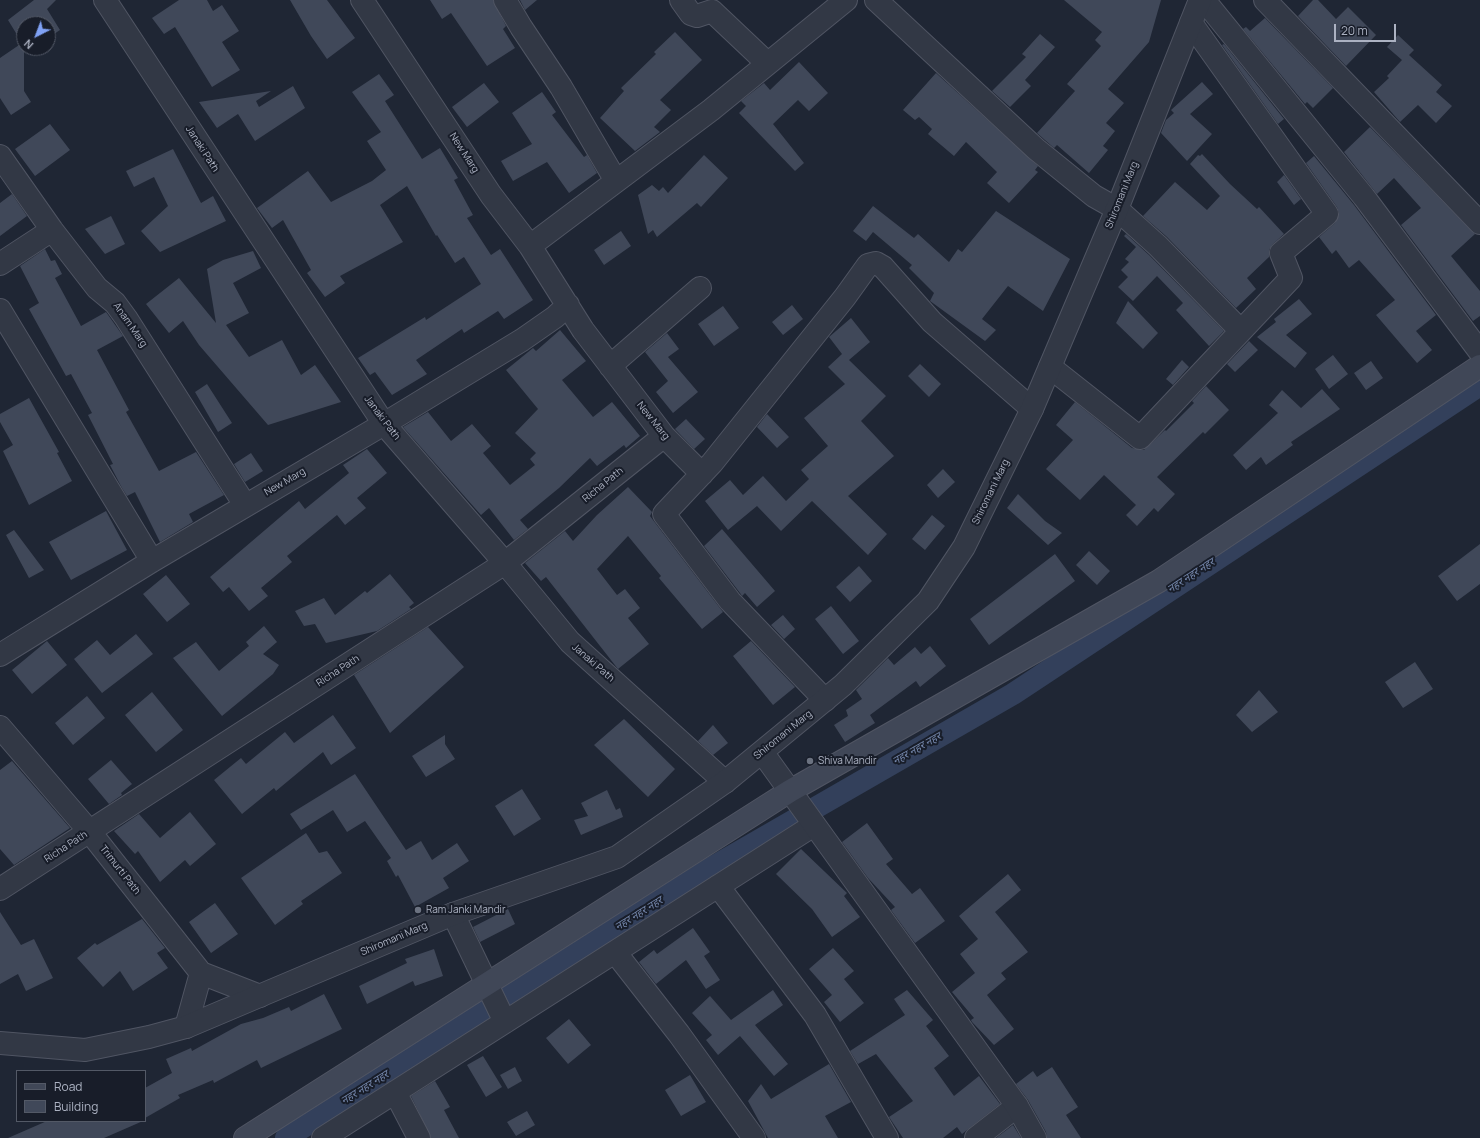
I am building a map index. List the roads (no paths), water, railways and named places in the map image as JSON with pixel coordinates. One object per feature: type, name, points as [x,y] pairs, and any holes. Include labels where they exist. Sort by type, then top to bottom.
[{"type":"main road","points":[[245,1138],[487,984],[804,810],[1159,580],[1480,366]]},
{"type":"street","name":"Janaki Path","points":[[105,0],[384,424],[505,563],[570,642],[725,782]]},
{"type":"street","name":"New Marg","points":[[362,0],[491,195],[530,246],[583,330],[664,436],[702,474]]},
{"type":"street","points":[[505,0],[521,28],[561,87],[616,181]]},
{"type":"street","points":[[681,0],[691,14],[697,16],[712,11],[767,63]]},
{"type":"street","points":[[530,246],[711,110],[846,0]]},
{"type":"street","points":[[876,0],[1036,149],[1094,196],[1117,209],[1158,246],[1241,331]]},
{"type":"street","name":"Shiromani Marg","points":[[0,1044],[84,1050],[150,1037],[186,1027],[453,914],[617,857],[725,782],[843,686],[928,601],[964,547],[1032,409],[1117,209],[1200,0]]},
{"type":"street","points":[[1204,0],[1364,197],[1480,352]]},
{"type":"street","points":[[1265,0],[1480,223]]},
{"type":"street","points":[[1050,367],[1140,438],[1291,278],[1281,253],[1327,214],[1191,23]]},
{"type":"street","name":"Anam Marg","points":[[0,156],[52,230],[97,288],[115,303],[126,318],[245,505]]},
{"type":"street","points":[[0,264],[52,230]]},
{"type":"street","points":[[825,700],[730,601],[664,514],[702,474],[845,297],[868,265],[876,263],[883,267],[932,322],[1032,409]]},
{"type":"street","points":[[610,366],[700,288]]},
{"type":"street","name":"New Marg","points":[[0,655],[152,561],[384,424],[522,340],[555,317],[568,305]]},
{"type":"street","points":[[0,310],[152,561]]},
{"type":"street","name":"Richa Path","points":[[0,889],[505,563],[664,436]]},
{"type":"street","name":"Trimurti Path","points":[[0,727],[90,832],[201,973]]},
{"type":"street","points":[[762,752],[1017,1106],[1035,1138]]},
{"type":"street","points":[[323,1138],[718,886],[804,810]]},
{"type":"street","points":[[718,886],[815,1015],[887,1138]]},
{"type":"street","points":[[453,914],[505,1022]]},
{"type":"street","points":[[615,952],[679,1034],[754,1138]]},
{"type":"street","points":[[186,1027],[201,973],[260,996]]},
{"type":"street","points":[[395,1092],[420,1138]]},
{"type":"street","points":[[976,1138],[1017,1106]]},
{"type":"waterway","name":"नहर नहर नहर","points":[[286,1138],[711,868],[1013,694],[1480,385]]},
{"type":"place","name":"Shiva Mandir","points":[[810,761]]},
{"type":"place","name":"Ram Janki Mandir","points":[[418,910]]}]
